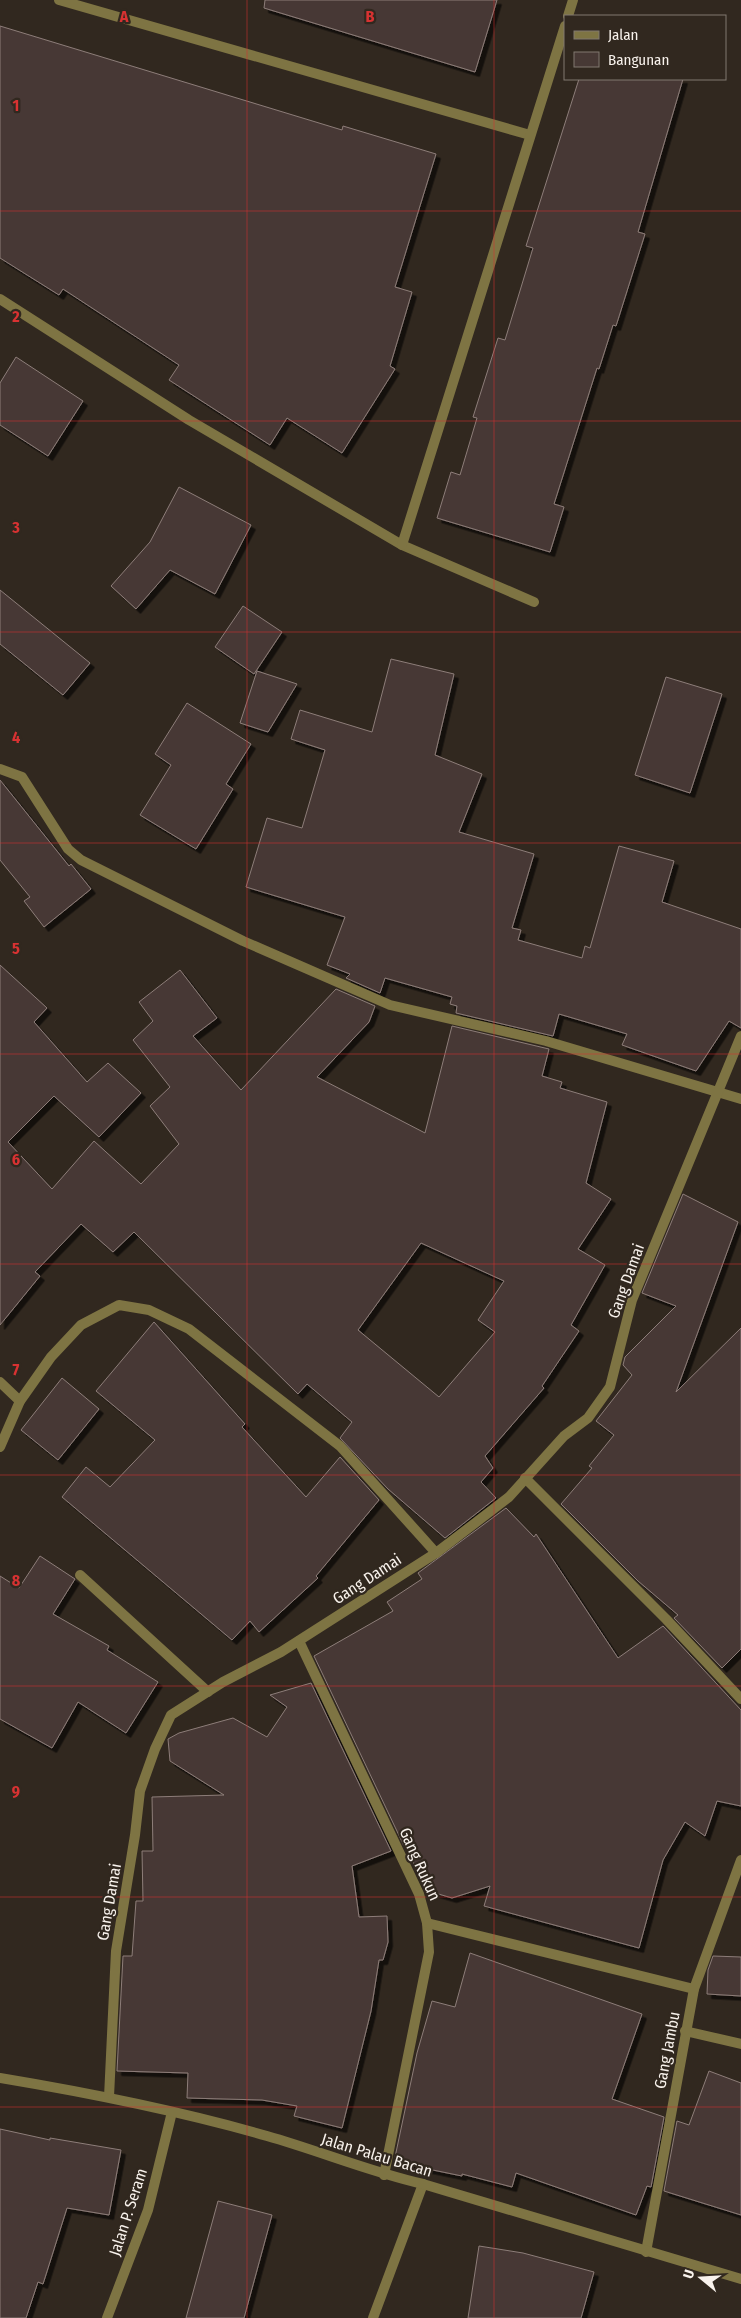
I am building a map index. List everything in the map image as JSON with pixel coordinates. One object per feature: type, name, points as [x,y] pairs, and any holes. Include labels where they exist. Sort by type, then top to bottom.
[{"type":"street","points":[[59,0],[530,135]]},
{"type":"street","points":[[568,15],[573,0]]},
{"type":"street","points":[[402,545],[564,29]]},
{"type":"street","points":[[0,299],[190,420],[402,545],[534,602]]},
{"type":"street","points":[[0,769],[22,777],[68,849],[81,860],[243,941],[390,1005],[546,1041],[741,1099]]},
{"type":"street","name":"Gang Damai","points":[[109,2097],[116,1951],[134,1844],[140,1791],[155,1749],[171,1716],[208,1692],[299,1640],[436,1552],[509,1497],[564,1436],[588,1418],[610,1387],[632,1300],[741,1036]]},
{"type":"street","points":[[0,1447],[20,1401],[51,1357],[81,1325],[119,1305],[149,1310],[189,1329],[340,1446],[436,1552]]},
{"type":"street","points":[[0,1382],[20,1401]]},
{"type":"street","points":[[526,1478],[666,1619],[741,1699]]},
{"type":"street","points":[[80,1575],[208,1692]]},
{"type":"street","name":"Gang Rukun","points":[[299,1640],[419,1894],[428,1923],[429,1952],[384,2175]]},
{"type":"street","name":"Gang Jambu","points":[[646,2252],[694,1989],[741,1860]]},
{"type":"street","points":[[428,1923],[694,1989]]},
{"type":"street","points":[[685,2031],[741,2044]]},
{"type":"street","name":"Jalan Palau Bacan","points":[[0,2078],[109,2097],[268,2136],[384,2175],[423,2184],[646,2252],[741,2278]]},
{"type":"street","name":"Jalan P. Seram","points":[[107,2318],[148,2210],[172,2112]]},
{"type":"street","points":[[373,2318],[423,2184]]},
{"type":"building","points":[[265,0],[497,0],[475,72],[264,8]]},
{"type":"building","points":[[0,26],[342,130],[343,126],[436,154],[395,287],[412,292],[390,366],[395,369],[342,453],[287,418],[270,445],[169,380],[179,365],[63,289],[59,295],[0,258]]},
{"type":"building","points":[[579,80],[683,80],[638,232],[645,234],[616,326],[613,325],[599,369],[597,368],[554,504],[564,507],[550,552],[437,518],[451,472],[460,475],[477,418],[473,417],[498,338],[505,340],[533,248],[526,246]]},
{"type":"building","points":[[16,357],[83,401],[48,456],[0,425],[0,383]]},
{"type":"building","points":[[179,487],[251,525],[215,594],[170,570],[136,609],[111,586],[150,542]]},
{"type":"building","points":[[0,590],[90,663],[63,695],[0,644]]},
{"type":"building","points":[[243,606],[282,632],[254,674],[215,647]]},
{"type":"building","points":[[391,659],[454,674],[435,755],[482,774],[459,832],[534,854],[512,928],[521,930],[518,940],[582,958],[585,946],[590,948],[619,846],[674,861],[662,902],[741,929],[741,1028],[729,1021],[696,1071],[622,1045],[627,1034],[559,1014],[553,1036],[456,1013],[457,1006],[450,1004],[452,997],[385,978],[380,993],[346,978],[350,974],[327,965],[345,917],[246,887],[267,818],[302,828],[325,750],[291,739],[300,710],[372,732]]},
{"type":"building","points":[[257,671],[297,684],[268,732],[240,723]]},
{"type":"building","points":[[666,677],[722,694],[690,793],[635,775]]},
{"type":"building","points":[[187,703],[251,744],[226,784],[233,789],[196,849],[140,815],[171,765],[155,754]]},
{"type":"building","points":[[0,780],[69,866],[71,864],[91,889],[44,927],[24,901],[30,897],[0,860]]},
{"type":"building","points":[[0,965],[47,1008],[34,1022],[87,1082],[108,1063],[141,1093],[99,1137],[54,1096],[8,1142],[52,1189],[94,1141],[141,1184],[179,1144],[150,1106],[170,1087],[133,1040],[153,1021],[139,1002],[180,970],[217,1018],[193,1036],[241,1090],[336,989],[375,1006],[369,1022],[317,1077],[425,1133],[452,1026],[549,1049],[542,1076],[562,1082],[560,1088],[607,1102],[586,1183],[611,1199],[578,1249],[605,1265],[571,1325],[579,1331],[542,1386],[544,1388],[485,1456],[493,1468],[481,1482],[496,1498],[445,1538],[388,1489],[340,1438],[352,1422],[307,1384],[298,1394],[134,1232],[113,1252],[81,1224],[35,1272],[40,1276],[0,1325]],"holes":[[[421,1243],[504,1281],[478,1320],[495,1332],[439,1397],[358,1330]]]},
{"type":"building","points":[[683,1194],[738,1222],[676,1392],[741,1328],[741,1649],[722,1668],[674,1618],[678,1615],[638,1581],[561,1504],[592,1468],[589,1466],[614,1435],[596,1421],[632,1375],[623,1365],[625,1357],[676,1306],[642,1293]]},
{"type":"building","points":[[154,1322],[245,1424],[242,1427],[306,1497],[340,1457],[379,1500],[316,1576],[318,1578],[259,1632],[250,1621],[232,1640],[62,1497],[86,1467],[110,1487],[155,1440],[96,1391]]},
{"type":"building","points":[[62,1378],[99,1409],[58,1460],[21,1430]]},
{"type":"building","points":[[506,1508],[534,1537],[536,1534],[618,1658],[663,1626],[741,1710],[741,1806],[717,1801],[705,1836],[685,1822],[663,1860],[639,1948],[484,1906],[490,1886],[452,1898],[425,1890],[406,1845],[404,1846],[314,1656],[393,1611],[387,1602],[422,1579],[418,1573]]},
{"type":"building","points":[[40,1556],[75,1579],[53,1614],[109,1646],[107,1650],[158,1682],[126,1733],[78,1702],[52,1748],[0,1719],[0,1576],[19,1588]]},
{"type":"building","points":[[311,1683],[391,1851],[352,1866],[359,1917],[387,1916],[388,1942],[383,1960],[379,1960],[371,2011],[342,2128],[294,2116],[297,2106],[262,2100],[187,2098],[188,2073],[117,2071],[123,1956],[132,1956],[136,1901],[143,1901],[142,1851],[153,1851],[152,1797],[224,1795],[170,1761],[168,1739],[179,1733],[233,1718],[267,1737],[287,1707],[270,1695]]},
{"type":"building","points":[[470,1953],[642,2014],[612,2099],[664,2117],[651,2187],[647,2186],[636,2215],[516,2173],[512,2187],[462,2174],[462,2176],[394,2162],[417,2053],[432,2001],[455,2007]]},
{"type":"building","points":[[713,1956],[741,1957],[741,1996],[707,1994],[708,1970]]},
{"type":"building","points":[[709,2071],[741,2083],[741,2215],[664,2191],[677,2121],[689,2125]]},
{"type":"building","points":[[0,2129],[50,2140],[50,2138],[121,2150],[109,2215],[67,2208],[43,2284],[38,2282],[26,2318],[0,2318]]},
{"type":"building","points":[[218,2201],[272,2215],[244,2318],[186,2318]]},
{"type":"building","points":[[479,2246],[523,2253],[594,2272],[581,2318],[468,2318]]}]
